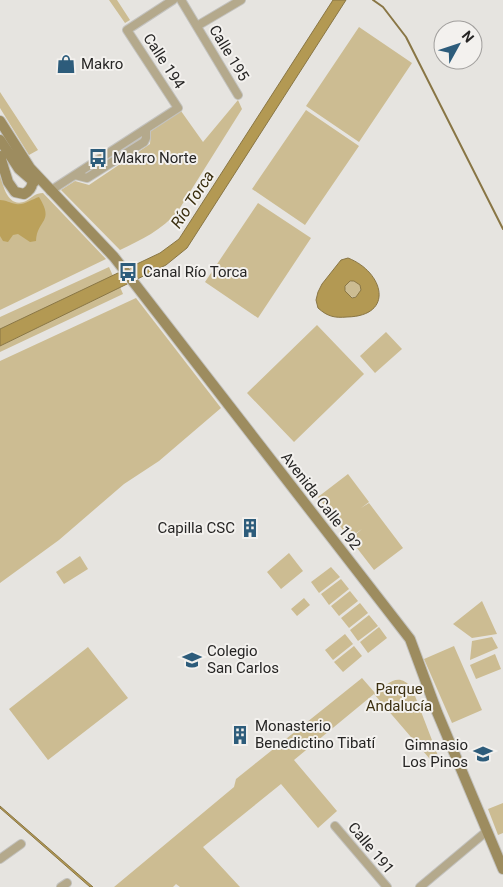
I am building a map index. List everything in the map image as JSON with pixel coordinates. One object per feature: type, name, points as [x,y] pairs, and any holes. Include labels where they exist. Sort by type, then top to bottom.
[{"type":"main road","name":"Avenida Calle 192","points":[[0,121],[30,168],[109,252],[410,639],[437,712],[503,869]]},
{"type":"main road","name":"Avenida Calle 192","points":[[0,140],[19,169],[33,182],[50,191]]},
{"type":"main road","points":[[0,156],[8,182],[15,192],[24,194],[31,189],[33,182],[30,168]]},
{"type":"street","name":"Calle 194","points":[[50,191],[178,108],[126,30],[173,0]]},
{"type":"street","name":"Calle 195","points":[[181,0],[238,95]]},
{"type":"street","points":[[197,26],[241,0]]},
{"type":"street","name":"Calle 191","points":[[335,826],[386,887]]},
{"type":"street","points":[[420,887],[487,830]]},
{"type":"street","points":[[0,859],[21,844]]},
{"type":"green space","points":[[109,0],[117,0],[130,20],[125,23]]},
{"type":"green space","points":[[359,27],[412,63],[359,142],[306,106]]},
{"type":"green space","points":[[0,92],[38,150],[29,155],[0,108]]},
{"type":"green space","points":[[238,100],[242,109],[178,211],[158,229],[136,242],[120,250],[61,190],[75,181],[89,185],[150,144],[151,131],[181,111],[203,142]]},
{"type":"green space","points":[[306,110],[359,146],[305,225],[252,189]]},
{"type":"green space","points":[[0,174],[7,195],[11,199],[20,203],[36,194],[43,193],[106,259],[0,310]]},
{"type":"green space","points":[[258,203],[311,238],[258,318],[205,282]]},
{"type":"green space","points":[[109,267],[113,276],[0,329],[0,317]]},
{"type":"green space","points":[[353,281],[359,283],[361,289],[359,295],[353,297],[347,295],[345,289],[347,283]]},
{"type":"green space","points":[[120,287],[123,294],[0,352],[0,346]]},
{"type":"green space","points":[[136,298],[221,408],[159,461],[124,484],[59,540],[0,583],[0,361]]},
{"type":"green space","points":[[317,325],[364,374],[294,442],[247,393]]},
{"type":"green space","points":[[386,332],[402,349],[375,373],[360,356]]},
{"type":"green space","points":[[348,474],[369,502],[361,508],[369,503],[403,548],[374,570],[350,539],[362,529],[349,538],[318,497]]},
{"type":"green space","points":[[289,553],[303,571],[281,589],[267,572]]},
{"type":"green space","points":[[80,556],[88,569],[64,584],[56,572]]},
{"type":"green space","points":[[331,567],[340,577],[319,593],[311,582]]},
{"type":"green space","points":[[341,579],[349,589],[329,605],[321,594]]},
{"type":"green space","points":[[350,591],[358,601],[339,616],[331,606]]},
{"type":"green space","points":[[304,598],[310,605],[297,616],[291,609]]},
{"type":"green space","points":[[482,601],[497,634],[472,638],[453,624]]},
{"type":"green space","points":[[360,603],[368,613],[349,628],[341,618]]},
{"type":"green space","points":[[369,615],[378,626],[358,641],[350,630]]},
{"type":"green space","points":[[379,627],[387,638],[368,653],[360,642]]},
{"type":"green space","points":[[345,634],[353,644],[333,660],[325,650]]},
{"type":"green space","points":[[492,637],[498,648],[470,660],[472,641]]},
{"type":"green space","points":[[354,646],[362,656],[343,672],[334,662]]},
{"type":"green space","points":[[454,646],[482,710],[452,723],[424,659]]},
{"type":"green space","points":[[88,647],[128,698],[48,760],[9,709]]},
{"type":"green space","points":[[495,654],[501,669],[476,679],[470,665]]},
{"type":"green space","name":"Parque Andalucía","points":[[362,678],[375,693],[389,683],[398,680],[402,680],[412,688],[440,761],[435,765],[374,694],[294,760],[337,811],[318,828],[281,784],[203,847],[240,887],[180,887],[176,884],[173,887],[114,887],[234,787],[236,779]]},
{"type":"green space","points":[[503,803],[503,833],[498,835],[488,809]]},
{"type":"shaded area","points":[[333,0],[346,0],[187,248],[166,265],[0,346],[0,329],[160,253],[179,239]]},
{"type":"shaded area","points":[[39,197],[44,205],[45,217],[39,228],[36,241],[30,242],[18,234],[13,235],[8,242],[3,241],[0,236],[0,200],[19,204]]},
{"type":"shaded area","points":[[348,258],[360,265],[370,273],[376,283],[379,292],[378,302],[372,309],[362,315],[335,317],[328,315],[318,308],[316,300],[318,292],[341,260]],"holes":[[[350,281],[360,285],[361,290],[356,297],[352,298],[345,291],[345,286]]]},
{"type":"shaded area","points":[[0,806],[93,887],[90,887]]},
{"type":"waterway","points":[[373,0],[383,7],[406,37],[503,229]]},
{"type":"place","name":"Makro","points":[[66,64]]},
{"type":"place","name":"Makro Norte","points":[[98,158]]},
{"type":"place","name":"Canal Río Torca","points":[[128,272]]},
{"type":"place","name":"Capilla CSC","points":[[250,528]]},
{"type":"place","name":"Colegio San Carlos","points":[[192,660]]},
{"type":"place","name":"Monasterio Benedictino Tibatí","points":[[240,735]]},
{"type":"place","name":"Gimnasio Los Pinos","points":[[483,754]]},
{"type":"water label","name":"Río Torca","points":[[192,199]]}]
